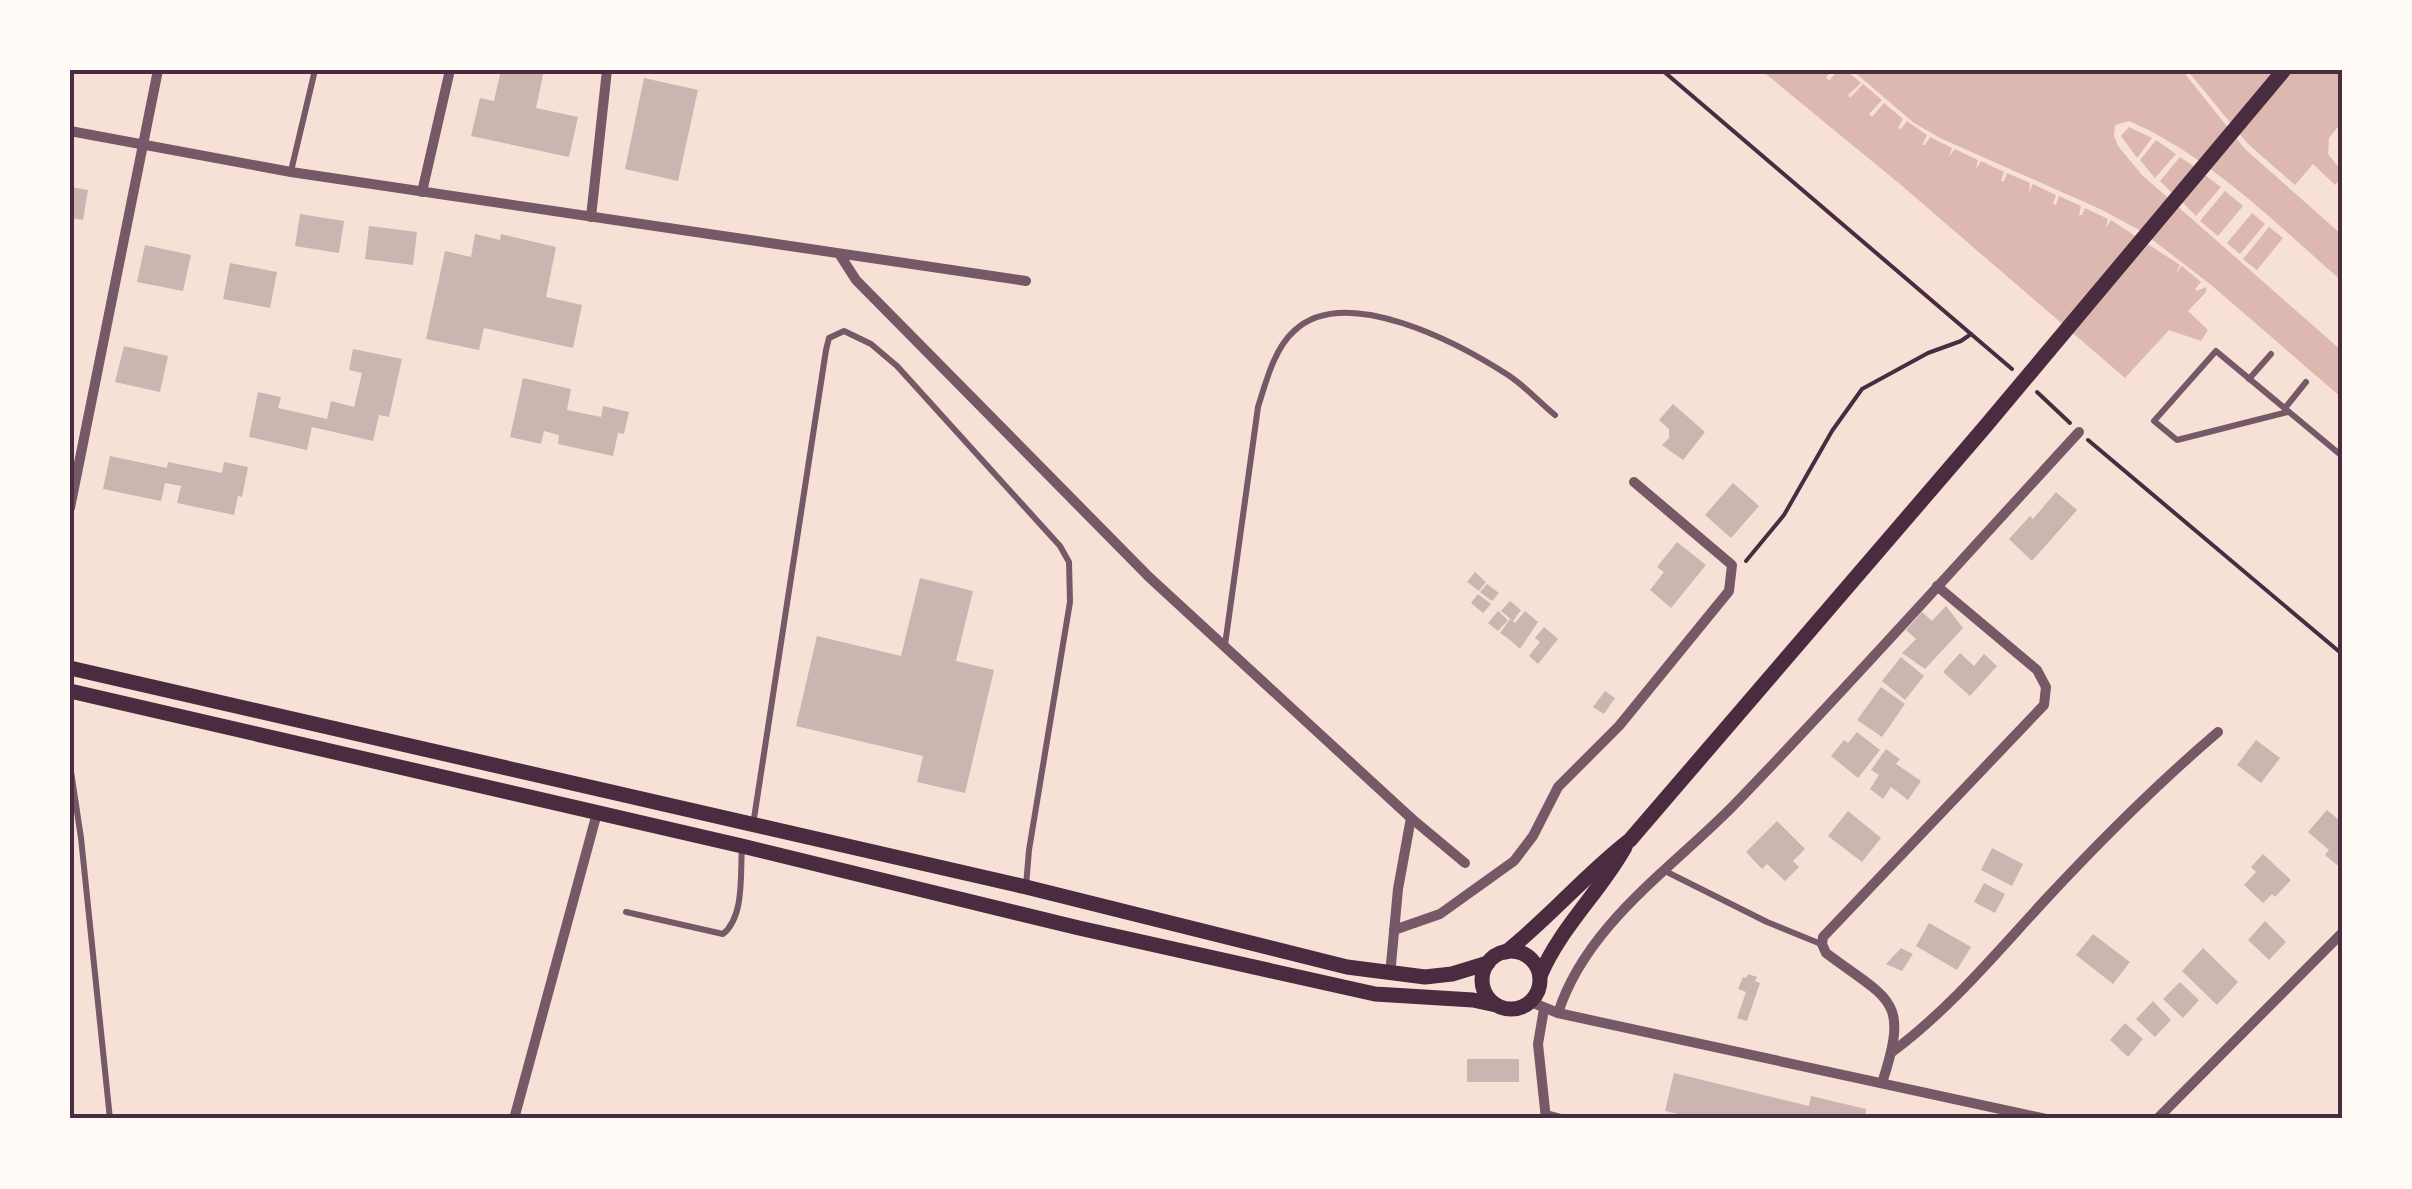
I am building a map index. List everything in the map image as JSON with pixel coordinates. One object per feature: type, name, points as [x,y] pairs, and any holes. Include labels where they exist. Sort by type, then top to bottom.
[{"type":"main road","points":[[70,691],[1375,994],[1474,1000],[1514,1010],[1538,1006],[1540,976],[1548,956],[1630,840],[1984,428],[2284,70]]},
{"type":"main road","points":[[70,668],[1026,887],[1390,975],[1438,977],[1488,963],[1544,922],[1599,864],[1630,840]]},
{"type":"main road","points":[[1506,952],[1531,959],[1540,976]]},
{"type":"main road","points":[[1488,963],[1482,981],[1488,998],[1496,1005]]},
{"type":"street","points":[[70,508],[158,70]]},
{"type":"street","points":[[422,192],[450,70]]},
{"type":"street","points":[[591,217],[607,70]]},
{"type":"street","points":[[70,131],[291,172],[1026,281]]},
{"type":"street","points":[[840,255],[878,303],[1149,577],[1465,863]]},
{"type":"street","points":[[1558,1013],[1574,973],[1594,944],[1731,807],[2079,432]]},
{"type":"street","points":[[1394,930],[1440,914],[1514,861],[1533,836],[1558,786],[1644,695],[1729,590],[1732,565],[1634,482]]},
{"type":"street","points":[[1882,1083],[1897,1030],[1894,1010],[1880,994],[1826,954],[1824,937],[2044,705],[2046,687],[2037,670],[1938,586]]},
{"type":"street","points":[[1892,1052],[1930,1022],[2168,774],[2218,732]]},
{"type":"street","points":[[514,1119],[597,813]]},
{"type":"street","points":[[1390,975],[1398,888],[1411,818]]},
{"type":"street","points":[[2158,1119],[2342,933]]},
{"type":"street","points":[[1562,1119],[1546,1117],[1538,1006],[2046,1119]]},
{"type":"lane","points":[[291,172],[315,70]]},
{"type":"lane","points":[[1224,646],[1258,407],[1269,373],[1286,339],[1297,327],[1318,316],[1344,313],[1398,322],[1474,355],[1512,377],[1554,415]]},
{"type":"lane","points":[[752,826],[826,350],[829,338],[844,331],[872,344],[897,366],[1060,546],[1070,562],[1070,602],[1026,887]]},
{"type":"lane","points":[[2306,382],[2286,410],[2176,440],[2154,421],[2216,351],[2286,410],[2342,456]]},
{"type":"lane","points":[[2249,379],[2271,354]]},
{"type":"lane","points":[[70,765],[110,1119]]},
{"type":"lane","points":[[626,912],[723,934],[734,920],[738,906],[742,846]]},
{"type":"lane","points":[[1665,871],[1767,922],[1822,944]]},
{"type":"path","points":[[1662,70],[2012,370]]},
{"type":"path","points":[[1733,576],[1784,515],[1841,417],[1862,390],[1972,332]]},
{"type":"path","points":[[2026,382],[2079,432],[2342,654]]},
{"type":"shaded area","points":[[1761,70],[1834,70],[1826,77],[1829,81],[1838,70],[1846,70],[1861,83],[1848,95],[1850,98],[1863,84],[1882,100],[1869,114],[1872,117],[1884,103],[1903,119],[1898,128],[1907,121],[1927,135],[1922,145],[1930,137],[1952,148],[1949,157],[1955,149],[1978,160],[1976,169],[1981,161],[2004,172],[2001,181],[2007,173],[2030,183],[2029,193],[2033,184],[2056,195],[2053,204],[2059,196],[2081,206],[2079,215],[2085,208],[2108,219],[2106,228],[2111,220],[2180,265],[2175,274],[2182,266],[2201,282],[2197,291],[2206,287],[2188,311],[2208,330],[2201,341],[2169,330],[2125,378]]},
{"type":"shaded area","points":[[1852,70],[2182,70],[2245,149],[2342,235],[2342,281],[2215,172],[2159,136],[2129,121],[2115,125],[2118,146],[2142,175],[2342,351],[2342,398],[2210,284],[2141,231],[1940,138],[1914,123]]},
{"type":"shaded area","points":[[2187,70],[2342,70],[2342,122],[2329,138],[2328,154],[2342,171],[2342,177],[2335,185],[2313,164],[2295,185],[2247,143]]},
{"type":"shaded area","points":[[2129,127],[2152,138],[2137,158],[2121,136]]},
{"type":"shaded area","points":[[2156,140],[2176,154],[2155,178],[2140,160]]},
{"type":"shaded area","points":[[2180,157],[2199,170],[2176,197],[2160,181]]},
{"type":"shaded area","points":[[2202,173],[2221,187],[2196,216],[2179,199]]},
{"type":"shaded area","points":[[2225,191],[2243,206],[2218,236],[2200,221]]},
{"type":"shaded area","points":[[2252,213],[2265,224],[2240,254],[2227,243]]},
{"type":"shaded area","points":[[2269,227],[2283,238],[2257,270],[2243,259]]},
{"type":"building","points":[[501,70],[544,70],[536,108],[578,117],[569,157],[471,136],[480,98],[494,101]]},
{"type":"building","points":[[644,78],[698,90],[678,181],[625,169]]},
{"type":"building","points":[[70,187],[88,190],[83,220],[70,218]]},
{"type":"building","points":[[300,214],[344,221],[339,253],[295,246]]},
{"type":"building","points":[[369,226],[417,232],[413,265],[365,259]]},
{"type":"building","points":[[475,234],[500,240],[501,234],[556,247],[546,297],[582,305],[573,348],[484,328],[479,350],[426,339],[445,251],[471,257]]},
{"type":"building","points":[[145,245],[191,255],[183,291],[137,282]]},
{"type":"building","points":[[230,263],[277,272],[270,308],[223,299]]},
{"type":"building","points":[[124,346],[168,356],[160,392],[115,382]]},
{"type":"building","points":[[353,349],[402,359],[389,417],[379,415],[373,441],[312,427],[307,450],[249,437],[258,392],[281,397],[278,408],[327,419],[331,401],[354,407],[362,373],[349,370]]},
{"type":"building","points":[[523,378],[571,389],[567,410],[601,417],[603,406],[629,412],[624,434],[618,433],[613,456],[558,444],[559,435],[544,431],[541,444],[510,437]]},
{"type":"building","points":[[1673,404],[1705,432],[1683,460],[1662,445],[1669,438],[1669,429],[1659,420]]},
{"type":"building","points":[[110,456],[167,468],[168,462],[222,473],[224,462],[248,467],[234,515],[177,503],[181,486],[165,483],[161,501],[103,489]]},
{"type":"building","points":[[1733,483],[1759,506],[1731,538],[1705,515]]},
{"type":"building","points":[[2056,492],[2077,510],[2032,561],[2009,539]]},
{"type":"building","points":[[1677,542],[1706,565],[1671,608],[1650,590],[1664,572],[1657,567]]},
{"type":"building","points":[[1475,572],[1486,582],[1479,591],[1467,582]]},
{"type":"building","points":[[920,578],[973,591],[956,661],[994,670],[965,793],[917,782],[923,756],[796,726],[817,636],[901,656]]},
{"type":"building","points":[[1487,584],[1499,593],[1492,601],[1480,592]]},
{"type":"building","points":[[1478,594],[1491,604],[1483,613],[1471,603]]},
{"type":"building","points":[[1510,601],[1521,610],[1513,621],[1501,611]]},
{"type":"building","points":[[1946,606],[1963,628],[1925,669],[1902,653],[1916,639],[1906,630],[1922,612],[1932,621]]},
{"type":"building","points":[[1498,611],[1508,620],[1498,631],[1488,623]]},
{"type":"building","points":[[1525,611],[1538,622],[1520,649],[1500,633],[1510,619],[1515,623]]},
{"type":"building","points":[[1544,627],[1558,639],[1538,664],[1529,656],[1540,642],[1535,638]]},
{"type":"building","points":[[1960,653],[1974,666],[1984,654],[1997,666],[1970,696],[1943,672]]},
{"type":"building","points":[[1901,657],[1924,676],[1905,700],[1882,681]]},
{"type":"building","points":[[1881,687],[1905,704],[1882,737],[1857,720]]},
{"type":"building","points":[[1605,691],[1615,698],[1604,714],[1593,707]]},
{"type":"building","points":[[1857,732],[1880,750],[1858,778],[1831,756]]},
{"type":"building","points":[[2256,740],[2280,758],[2261,783],[2237,765]]},
{"type":"building","points":[[1886,749],[1900,759],[1896,764],[1921,781],[1908,800],[1891,787],[1883,799],[1870,789],[1879,775],[1871,770]]},
{"type":"building","points":[[2327,810],[2339,820],[2342,817],[2342,869],[2325,855],[2329,850],[2308,832]]},
{"type":"building","points":[[1848,811],[1881,838],[1862,862],[1828,836]]},
{"type":"building","points":[[1777,821],[1805,849],[1793,861],[1799,867],[1785,881],[1767,864],[1762,869],[1746,852]]},
{"type":"building","points":[[1992,848],[2023,864],[2012,886],[1981,870]]},
{"type":"building","points":[[2263,854],[2291,880],[2263,903],[2244,885],[2256,872],[2251,867]]},
{"type":"building","points":[[1984,883],[2005,894],[1995,913],[1974,902]]},
{"type":"building","points":[[2265,921],[2286,942],[2269,960],[2248,940]]},
{"type":"building","points":[[1929,923],[1971,947],[1957,970],[1916,946]]},
{"type":"building","points":[[2093,934],[2130,962],[2113,984],[2076,955]]},
{"type":"building","points":[[1901,948],[1913,954],[1902,971],[1886,964]]},
{"type":"building","points":[[2203,948],[2238,982],[2217,1005],[2182,971]]},
{"type":"building","points":[[1748,974],[1760,983],[1747,1021],[1737,1018],[1746,992],[1738,989]]},
{"type":"building","points":[[2180,982],[2199,1000],[2183,1018],[2163,999]]},
{"type":"building","points":[[2153,1001],[2171,1020],[2155,1037],[2136,1019]]},
{"type":"building","points":[[2125,1023],[2143,1039],[2128,1057],[2110,1040]]},
{"type":"building","points":[[1467,1059],[1519,1059],[1519,1082],[1467,1082]]},
{"type":"building","points":[[1674,1073],[1809,1106],[1811,1096],[1866,1109],[1865,1119],[1699,1119],[1665,1111]]}]
